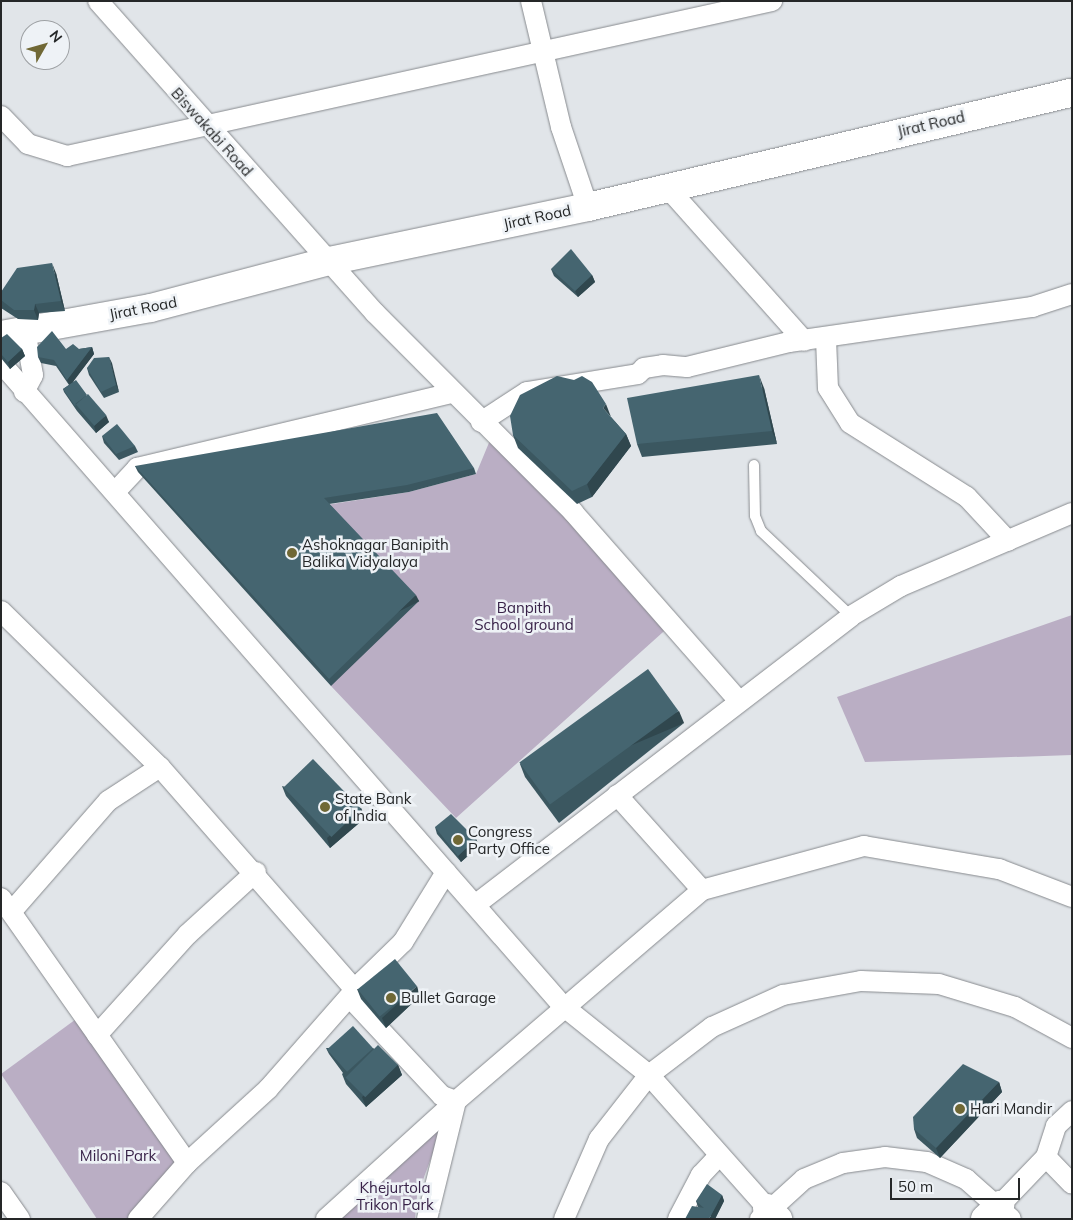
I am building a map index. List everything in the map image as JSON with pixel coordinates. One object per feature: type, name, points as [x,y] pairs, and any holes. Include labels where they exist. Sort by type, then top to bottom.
[{"type":"main road","name":"Jirat Road","points":[[13,332],[150,308],[329,261],[588,207],[1072,93]]},
{"type":"street","name":"Biswakabi Road","points":[[98,1],[205,125],[451,393],[573,512],[738,700]]},
{"type":"street","points":[[530,1],[544,51],[561,127],[588,207]]},
{"type":"street","points":[[1,116],[28,144],[67,156],[772,1]]},
{"type":"street","points":[[667,187],[804,341]]},
{"type":"street","points":[[481,422],[527,392],[638,374],[644,368],[663,365],[687,367],[804,341],[1032,307],[1072,294]]},
{"type":"street","points":[[13,332],[33,375],[24,392]]},
{"type":"street","points":[[826,339],[828,388],[850,423],[966,497],[1008,541]]},
{"type":"street","points":[[1,363],[24,392],[115,492],[562,1006],[650,1076],[769,1215],[804,1179],[843,1163],[884,1157],[927,1162],[966,1179],[999,1214],[1046,1157],[1056,1126],[1072,1111]]},
{"type":"street","points":[[115,492],[137,468],[451,393]]},
{"type":"street","points":[[475,905],[738,700],[851,616],[901,586],[1072,513]]},
{"type":"street","points":[[1,611],[160,767],[256,872],[355,990],[355,1003],[442,1096],[456,1101]]},
{"type":"street","points":[[160,767],[108,801],[6,905],[188,1163]]},
{"type":"street","points":[[617,795],[702,890]]},
{"type":"street","points":[[326,1219],[562,1006],[702,890],[864,846],[999,869],[1072,897]]},
{"type":"street","points":[[97,1035],[188,934],[256,872]]},
{"type":"street","points":[[138,1219],[188,1163],[268,1089],[355,990],[403,942],[446,872]]},
{"type":"street","points":[[564,1219],[599,1139],[650,1076],[695,1038],[746,1009],[822,986],[861,981],[939,984],[978,993],[1015,1006],[1072,1038]]},
{"type":"street","points":[[427,1219],[456,1101]]},
{"type":"street","points":[[678,1219],[701,1175],[718,1157]]},
{"type":"street","points":[[1046,1157],[1072,1184]]},
{"type":"street","points":[[1,1192],[20,1219]]},
{"type":"lane","points":[[754,465],[755,516],[761,531],[851,616]]},
{"type":"green space","name":"Banpith School ground","points":[[493,433],[672,624],[456,818],[331,686],[326,505],[409,492],[476,474]]},
{"type":"green space","points":[[1072,615],[1072,755],[865,762],[837,697]]},
{"type":"green space","name":"Miloni Park","points":[[83,1014],[187,1163],[141,1219],[97,1219],[1,1074]]},
{"type":"green space","name":"Khejurtola Trikon Park","points":[[446,1118],[417,1196],[415,1219],[335,1219]]},
{"type":"building","points":[[571,249],[592,275],[575,291],[551,269]]},
{"type":"building","points":[[52,263],[61,301],[35,304],[34,310],[14,310],[1,300],[1,292],[17,268]]},
{"type":"building","points":[[52,331],[66,349],[73,344],[79,349],[92,347],[67,380],[54,360],[38,357],[37,347]]},
{"type":"building","points":[[7,334],[22,349],[8,362],[1,354],[1,338]]},
{"type":"building","points":[[109,357],[116,385],[101,392],[87,368],[94,358]]},
{"type":"building","points":[[759,375],[772,431],[637,444],[627,398]]},
{"type":"building","points":[[557,376],[574,380],[582,376],[592,382],[606,404],[603,408],[626,434],[587,484],[572,491],[513,435],[510,416],[520,395]]},
{"type":"building","points":[[76,380],[87,395],[75,406],[63,389]]},
{"type":"building","points":[[88,394],[106,415],[94,426],[76,404]]},
{"type":"building","name":"Ashoknagar Banipith Balika Vidyalaya","points":[[437,413],[474,468],[407,485],[324,498],[416,595],[329,679],[135,466]]},
{"type":"building","points":[[117,424],[135,446],[116,454],[102,436]]},
{"type":"building","points":[[648,669],[679,711],[550,805],[519,762]]},
{"type":"building","name":"State Bank of India","points":[[313,759],[361,809],[331,837],[284,787]]},
{"type":"building","name":"Congress Party Office","points":[[451,814],[476,839],[458,856],[435,827]]},
{"type":"building","name":"Bullet Garage","points":[[395,959],[417,986],[380,1016],[358,989]]},
{"type":"building","points":[[353,1026],[373,1048],[347,1072],[327,1049]]},
{"type":"building","points":[[378,1045],[398,1065],[365,1097],[345,1078]]},
{"type":"building","name":"Hari Mandir","points":[[963,1064],[999,1082],[936,1148],[914,1129],[913,1117]]},
{"type":"building","points":[[707,1184],[722,1195],[709,1219],[685,1219],[692,1206],[704,1208],[696,1201]]},
{"type":"place","name":"Ashoknagar Banipith Balika Vidyalaya","points":[[292,553]]},
{"type":"place","name":"State Bank of India","points":[[325,807]]},
{"type":"place","name":"Congress Party Office","points":[[458,840]]},
{"type":"place","name":"Bullet Garage","points":[[391,998]]},
{"type":"place","name":"Hari Mandir","points":[[960,1109]]}]
